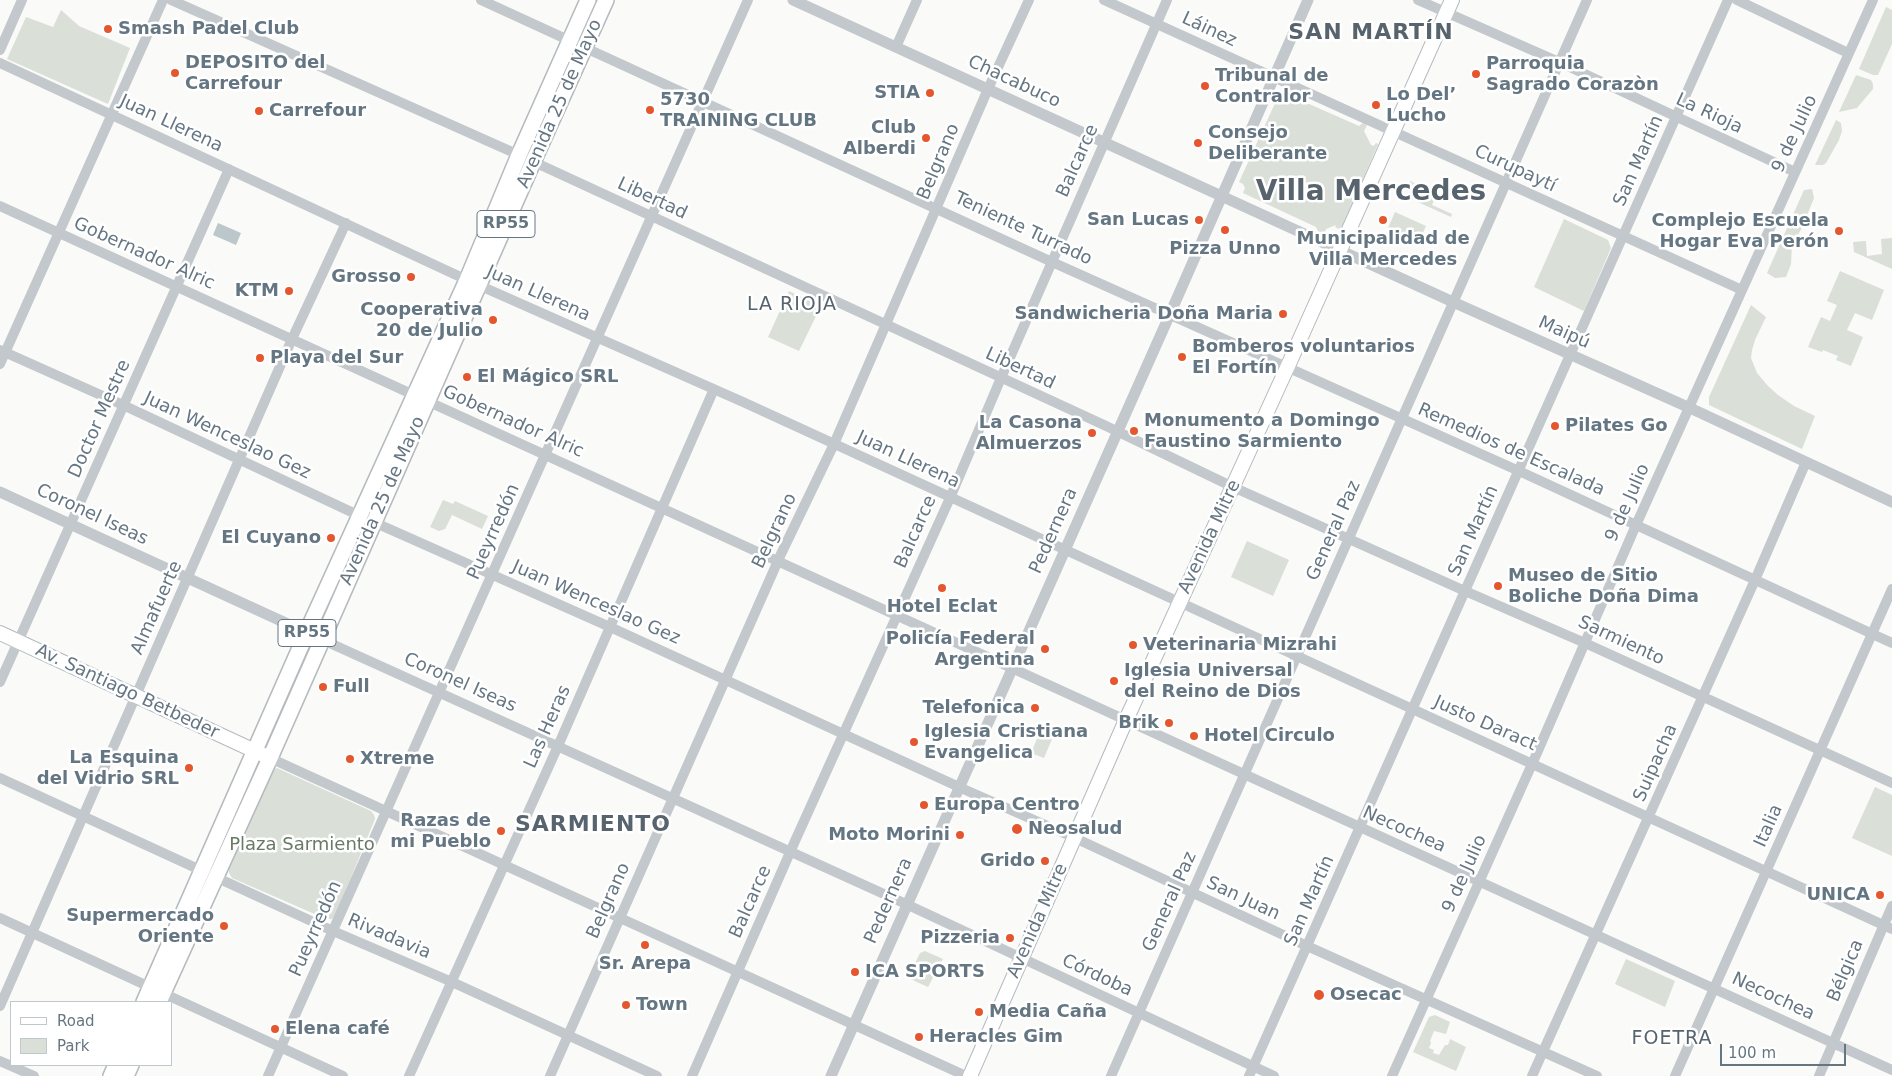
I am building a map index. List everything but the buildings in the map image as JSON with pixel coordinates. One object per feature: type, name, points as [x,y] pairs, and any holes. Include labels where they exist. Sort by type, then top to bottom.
[{"type":"main road","name":"Avenida 25 de Mayo","points":[[146,1001],[158,994],[209,874],[255,750],[307,632],[360,516],[421,398],[473,283],[526,158],[570,40],[588,0]]},
{"type":"main road","name":"Avenida 25 de Mayo","points":[[526,158],[585,48],[606,0]]},
{"type":"main road","name":"Avenida Mitre","points":[[970,1076],[1126,720],[1287,368],[1449,6]]},
{"type":"main road","name":"Avenida 25 de Mayo","points":[[209,874],[270,758],[375,522],[421,398]]},
{"type":"main road","name":"Av. Santiago Betbeder","points":[[0,633],[270,758]]},
{"type":"street","points":[[0,50],[22,0]]},
{"type":"street","points":[[0,364],[3,352],[113,115],[163,0]]},
{"type":"street","name":"Libertad","points":[[171,0],[526,158],[1117,432]]},
{"type":"street","name":"Teniente Turrado","points":[[481,0],[1052,262],[1170,314]]},
{"type":"street","name":"Pueyrredón","points":[[268,1076],[748,0]]},
{"type":"street","name":"Chacabuco","points":[[793,0],[1221,196]]},
{"type":"street","points":[[896,47],[917,0]]},
{"type":"street","name":"Belgrano","points":[[550,1076],[778,562],[834,444],[988,89],[1029,0]]},
{"type":"street","name":"Láinez","points":[[1104,0],[1274,78]]},
{"type":"street","name":"Balcarce","points":[[692,1076],[843,734],[950,498],[1167,0]]},
{"type":"street","name":"Pedernera","points":[[831,1076],[1308,0]]},
{"type":"street","name":"La Rioja","points":[[1418,0],[1449,6],[1560,62],[1795,172]]},
{"type":"street","name":"General Paz","points":[[1110,1076],[1588,0]]},
{"type":"street","name":"San Martín","points":[[1252,1072],[1728,0]]},
{"type":"street","points":[[1737,0],[1848,53]]},
{"type":"street","name":"9 de Julio","points":[[1392,1076],[1586,643],[1636,525],[1873,0]]},
{"type":"street","name":"Juan Llerena","points":[[0,63],[473,283],[714,389],[1065,550]]},
{"type":"street","name":"Curupaytí","points":[[1274,78],[1742,290]]},
{"type":"street","name":"Doctor Mestre","points":[[0,682],[229,169]]},
{"type":"street","name":"Maipú","points":[[1221,196],[1690,408],[1892,502]]},
{"type":"street","name":"Gobernador Alric","points":[[0,206],[1012,668]]},
{"type":"street","name":"Almafuerte","points":[[0,1006],[292,339],[346,223]]},
{"type":"street","name":"Remedios de Escalada","points":[[1170,314],[1518,470],[1892,643]]},
{"type":"street","name":"Juan Wenceslao Gez","points":[[3,352],[959,787]]},
{"type":"street","name":"Las Heras","points":[[409,1076],[558,746],[714,389]]},
{"type":"street","name":"Sarmiento","points":[[1117,432],[1233,487],[1586,643],[1892,782]]},
{"type":"street","name":"Suipacha","points":[[1532,1076],[1703,697],[1806,462]]},
{"type":"street","name":"Coronel Iseas","points":[[0,492],[906,904]]},
{"type":"street","name":"Justo Daract","points":[[1065,550],[1179,604],[1532,763],[1887,927]]},
{"type":"street","name":"Italia","points":[[1675,1076],[1892,589]]},
{"type":"street","name":"Necochea","points":[[1012,668],[1892,1070]]},
{"type":"street","points":[[270,758],[854,1023],[966,1076]]},
{"type":"street","name":"Rivadavia","points":[[0,778],[333,931],[452,982],[657,1076]]},
{"type":"street","name":"San Juan","points":[[959,787],[1597,1076]]},
{"type":"street","name":"Córdoba","points":[[906,904],[1138,1014],[1252,1072],[1274,1076]]},
{"type":"street","name":"Bélgica","points":[[1818,1076],[1887,927],[1892,906]]},
{"type":"street","points":[[0,918],[158,994],[344,1076]]},
{"type":"street","points":[[13,1066],[34,1076]]},
{"type":"green space","points":[[1886,7],[1892,10],[1892,44],[1878,75],[1873,75],[1859,69]]},
{"type":"green space","points":[[61,10],[79,26],[130,48],[108,104],[7,59],[26,17],[53,27]]},
{"type":"green space","points":[[1856,75],[1871,80],[1873,89],[1857,108],[1839,112]]},
{"type":"green space","points":[[1291,96],[1359,126],[1363,123],[1367,125],[1364,131],[1371,145],[1378,144],[1341,230],[1335,227],[1336,225],[1326,229],[1324,235],[1319,233],[1316,227],[1243,193],[1245,188],[1239,182],[1276,101],[1280,102],[1290,99]]},
{"type":"green space","points":[[1836,120],[1841,123],[1842,131],[1839,140],[1826,163],[1815,165]]},
{"type":"green space","points":[[1410,181],[1437,194],[1432,205],[1452,214],[1451,217],[1411,199],[1414,193],[1406,190]]},
{"type":"green space","points":[[1812,189],[1814,198],[1802,228],[1792,245],[1791,264],[1786,277],[1775,278],[1767,273],[1804,190]]},
{"type":"green space","points":[[1395,212],[1426,226],[1419,241],[1388,228]]},
{"type":"green space","points":[[1564,219],[1608,240],[1611,248],[1584,311],[1534,287]]},
{"type":"green space","points":[[1892,238],[1892,269],[1854,252],[1853,242],[1866,241],[1867,256],[1882,254],[1881,239]]},
{"type":"green space","points":[[1840,271],[1884,290],[1872,320],[1855,313],[1847,330],[1863,337],[1851,366],[1836,360],[1838,356],[1808,347],[1821,317],[1830,321],[1837,305],[1827,301]]},
{"type":"green space","points":[[789,291],[821,306],[799,351],[768,337]]},
{"type":"green space","points":[[1751,305],[1766,317],[1752,350],[1751,358],[1757,373],[1778,395],[1794,406],[1815,416],[1802,449],[1709,405],[1709,397]]},
{"type":"green space","points":[[443,500],[453,504],[455,501],[488,516],[482,529],[452,515],[445,529],[439,531],[430,527]]},
{"type":"green space","points":[[1247,541],[1289,560],[1273,596],[1231,577]]},
{"type":"green space","points":[[1039,734],[1052,739],[1044,758],[1031,753]]},
{"type":"green space","name":"Plaza Sarmiento","points":[[277,768],[371,811],[374,815],[375,819],[335,916],[332,919],[326,919],[232,878],[229,873],[229,868],[270,771]]},
{"type":"green space","points":[[1875,787],[1892,795],[1892,856],[1852,838]]},
{"type":"green space","points":[[925,951],[943,959],[928,987],[908,978],[920,953]]},
{"type":"green space","points":[[1626,959],[1675,981],[1665,1007],[1615,984]]},
{"type":"green space","points":[[1435,1015],[1450,1022],[1446,1034],[1434,1031],[1429,1048],[1434,1050],[1433,1053],[1439,1055],[1445,1045],[1448,1045],[1450,1039],[1466,1047],[1456,1071],[1413,1052],[1429,1017]]},
{"type":"shaded area","points":[[218,223],[241,233],[236,245],[213,235]]},
{"type":"place","name":"Smash Padel Club","points":[[108,29]]},
{"type":"place","name":"DEPOSITO del Carrefour","points":[[175,73]]},
{"type":"place","name":"Parroquia Sagrado Corazòn","points":[[1476,74]]},
{"type":"place","name":"Tribunal de Contralor","points":[[1205,86]]},
{"type":"place","name":"STIA","points":[[930,93]]},
{"type":"place","name":"Lo Del’ Lucho","points":[[1376,105]]},
{"type":"place","name":"5730 TRAINING CLUB","points":[[650,110]]},
{"type":"place","name":"Carrefour","points":[[259,111]]},
{"type":"place","name":"Club Alberdi","points":[[926,138]]},
{"type":"place","name":"Consejo Deliberante","points":[[1198,143]]},
{"type":"place","name":"San Lucas","points":[[1199,220]]},
{"type":"place","name":"Municipalidad de Villa Mercedes","points":[[1383,220]]},
{"type":"place","name":"Pizza Unno","points":[[1225,230]]},
{"type":"place","name":"Complejo Escuela Hogar Eva Perón","points":[[1839,231]]},
{"type":"place","name":"Grosso","points":[[411,277]]},
{"type":"place","name":"KTM","points":[[289,291]]},
{"type":"place","name":"Sandwicheria Doña Maria","points":[[1283,314]]},
{"type":"place","name":"Cooperativa 20 de Julio","points":[[493,320]]},
{"type":"place","name":"Bomberos voluntarios El Fortín","points":[[1182,357]]},
{"type":"place","name":"Playa del Sur","points":[[260,358]]},
{"type":"place","name":"El Mágico SRL","points":[[467,377]]},
{"type":"place","name":"Pilates Go","points":[[1555,426]]},
{"type":"place","name":"Monumento a Domingo Faustino Sarmiento","points":[[1134,431]]},
{"type":"place","name":"La Casona Almuerzos","points":[[1092,433]]},
{"type":"place","name":"El Cuyano","points":[[331,538]]},
{"type":"place","name":"Museo de Sitio Boliche Doña Dima","points":[[1498,586]]},
{"type":"place","name":"Hotel Eclat","points":[[942,588]]},
{"type":"place","name":"Veterinaria Mizrahi","points":[[1133,645]]},
{"type":"place","name":"Policía Federal Argentina","points":[[1045,649]]},
{"type":"place","name":"Iglesia Universal del Reino de Dios","points":[[1114,681]]},
{"type":"place","name":"Full","points":[[323,687]]},
{"type":"place","name":"Telefonica","points":[[1035,708]]},
{"type":"place","name":"Brik","points":[[1169,723]]},
{"type":"place","name":"Hotel Circulo","points":[[1194,736]]},
{"type":"place","name":"Iglesia Cristiana Evangelica","points":[[914,742]]},
{"type":"place","name":"Xtreme","points":[[350,759]]},
{"type":"place","name":"La Esquina del Vidrio SRL","points":[[189,768]]},
{"type":"place","name":"Europa Centro","points":[[924,805]]},
{"type":"place","name":"Neosalud","points":[[1017,829]]},
{"type":"place","name":"Razas de mi Pueblo","points":[[501,831]]},
{"type":"place","name":"Moto Morini","points":[[960,835]]},
{"type":"place","name":"Grido","points":[[1045,861]]},
{"type":"place","name":"UNICA","points":[[1880,895]]},
{"type":"place","name":"Supermercado Oriente","points":[[224,926]]},
{"type":"place","name":"Pizzeria","points":[[1010,938]]},
{"type":"place","name":"Sr. Arepa","points":[[645,945]]},
{"type":"place","name":"ICA SPORTS","points":[[855,972]]},
{"type":"place","name":"Osecac","points":[[1319,995]]},
{"type":"place","name":"Town","points":[[626,1005]]},
{"type":"place","name":"Media Caña","points":[[979,1012]]},
{"type":"place","name":"Elena café","points":[[275,1029]]},
{"type":"place","name":"Heracles Gim","points":[[919,1037]]},
{"type":"district","name":"SAN MARTÍN","points":[[1371,33]]},
{"type":"district","name":"Villa Mercedes","points":[[1371,193]]},
{"type":"district","name":"LA RIOJA","points":[[792,305]]},
{"type":"district","name":"SARMIENTO","points":[[593,825]]},
{"type":"district","name":"FOETRA","points":[[1672,1039]]}]
